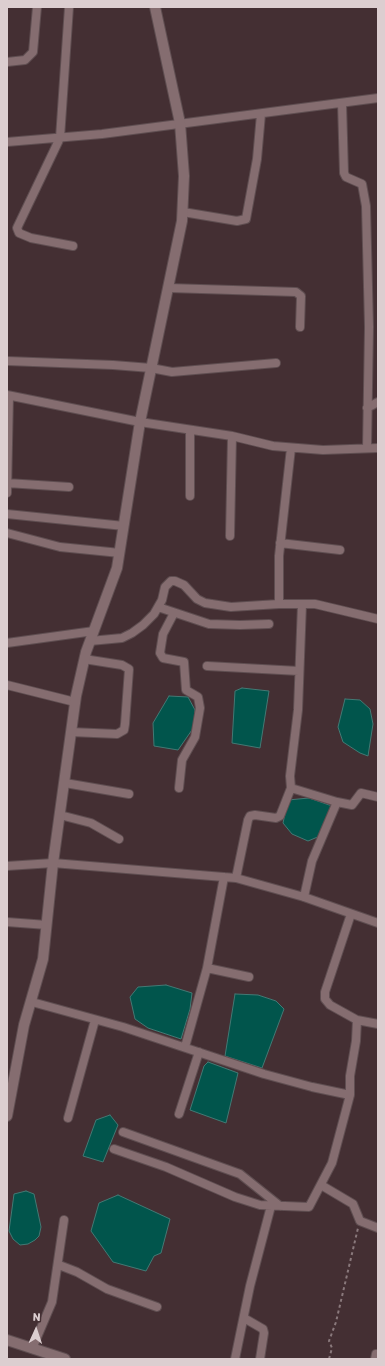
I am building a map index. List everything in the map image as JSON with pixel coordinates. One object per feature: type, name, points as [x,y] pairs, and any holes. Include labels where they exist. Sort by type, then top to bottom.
[{"type":"street","points":[[7,62],[26,60],[33,52],[37,7]]},
{"type":"street","points":[[69,7],[60,138],[17,228],[19,233],[30,238],[73,246]]},
{"type":"street","points":[[7,1116],[15,1078],[20,1042],[43,959],[53,863],[75,702],[84,659],[117,568],[140,422],[180,240],[183,212],[184,176],[180,123],[155,7]]},
{"type":"street","points":[[7,142],[60,138],[261,114],[378,98]]},
{"type":"street","points":[[342,103],[344,173],[346,177],[362,184],[366,206],[368,327],[367,448]]},
{"type":"street","points":[[183,212],[237,221],[246,219],[257,159],[261,114]]},
{"type":"street","points":[[169,288],[296,292],[301,296],[300,327]]},
{"type":"street","points":[[7,361],[151,368],[164,371],[182,372],[276,363]]},
{"type":"street","points":[[7,493],[8,395],[140,422],[232,436],[291,448],[323,450],[378,448]]},
{"type":"street","points":[[367,408],[378,402]]},
{"type":"street","points":[[190,430],[190,496]]},
{"type":"street","points":[[230,536],[232,436]]},
{"type":"street","points":[[279,604],[280,543],[291,448]]},
{"type":"street","points":[[7,483],[69,486]]},
{"type":"street","points":[[7,514],[124,526]]},
{"type":"street","points":[[7,533],[60,547],[120,553]]},
{"type":"street","points":[[280,543],[340,550]]},
{"type":"street","points":[[7,643],[92,636],[122,638],[143,625],[158,607],[165,587],[171,581],[184,585],[197,599],[205,603],[231,607],[279,604],[315,604],[378,619]]},
{"type":"street","points":[[236,878],[250,816],[255,815],[276,818],[280,816],[291,788],[290,776],[298,710],[302,604]]},
{"type":"street","points":[[158,607],[209,624],[269,624]]},
{"type":"street","points":[[174,613],[163,634],[160,653],[163,658],[184,662],[186,690],[198,697],[200,700],[196,737],[182,760],[179,788]]},
{"type":"street","points":[[71,732],[117,734],[124,730],[128,669],[122,665],[84,659]]},
{"type":"street","points":[[207,666],[299,671]]},
{"type":"street","points":[[7,685],[75,702]]},
{"type":"street","points":[[65,783],[129,794]]},
{"type":"street","points":[[291,788],[352,805],[361,793],[378,797]]},
{"type":"street","points":[[304,897],[313,856],[337,802]]},
{"type":"street","points":[[60,815],[91,823],[119,839]]},
{"type":"street","points":[[7,866],[53,863],[236,878],[304,897],[378,923]]},
{"type":"street","points":[[185,1047],[206,968],[224,877]]},
{"type":"street","points":[[351,914],[327,983],[325,999],[330,1005],[357,1020],[378,1024]]},
{"type":"street","points":[[7,922],[47,925]]},
{"type":"street","points":[[206,968],[249,976]]},
{"type":"street","points":[[32,1002],[185,1047],[264,1074],[312,1087],[350,1095]]},
{"type":"street","points":[[68,1118],[94,1020]]},
{"type":"street","points":[[114,1149],[166,1167],[235,1197],[260,1205],[309,1208],[332,1163],[347,1111],[350,1095],[350,1076],[356,1041],[357,1020]]},
{"type":"street","points":[[178,1114],[199,1052]]},
{"type":"street","points":[[123,1132],[240,1174],[251,1182],[275,1206]]},
{"type":"street","points":[[321,1185],[353,1204],[360,1221],[378,1228]]},
{"type":"street","points":[[236,1359],[250,1286],[275,1206]]},
{"type":"street","points":[[32,1349],[52,1302],[59,1265],[64,1220]]},
{"type":"street","points":[[59,1265],[77,1272],[107,1289],[157,1307]]},
{"type":"street","points":[[244,1318],[263,1329],[264,1333],[260,1359]]},
{"type":"street","points":[[7,1340],[55,1358],[65,1359]]},
{"type":"path","points":[[329,1359],[332,1348],[329,1341],[336,1322],[360,1221]]},
{"type":"shaded area","points":[[242,688],[269,691],[260,748],[232,743],[235,691]]},
{"type":"shaded area","points":[[169,696],[188,697],[195,710],[194,727],[178,750],[154,746],[153,723]]},
{"type":"shaded area","points":[[345,699],[360,700],[370,709],[373,724],[368,756],[360,753],[343,742],[338,727]]},
{"type":"shaded area","points":[[309,798],[332,806],[320,836],[308,841],[292,834],[283,823],[288,800]]},
{"type":"shaded area","points":[[166,985],[192,993],[190,1009],[181,1039],[148,1028],[135,1019],[130,997],[138,987]]},
{"type":"shaded area","points":[[235,994],[258,995],[276,1001],[284,1009],[262,1068],[225,1056]]},
{"type":"shaded area","points":[[208,1062],[238,1073],[226,1123],[190,1110],[204,1066]]},
{"type":"shaded area","points":[[110,1115],[118,1125],[103,1162],[83,1156],[96,1120]]},
{"type":"shaded area","points":[[26,1191],[34,1194],[41,1227],[39,1236],[35,1240],[28,1244],[20,1245],[13,1239],[9,1231],[14,1194]]},
{"type":"shaded area","points":[[118,1195],[170,1219],[161,1253],[154,1256],[146,1271],[113,1262],[91,1231],[99,1203]]}]
